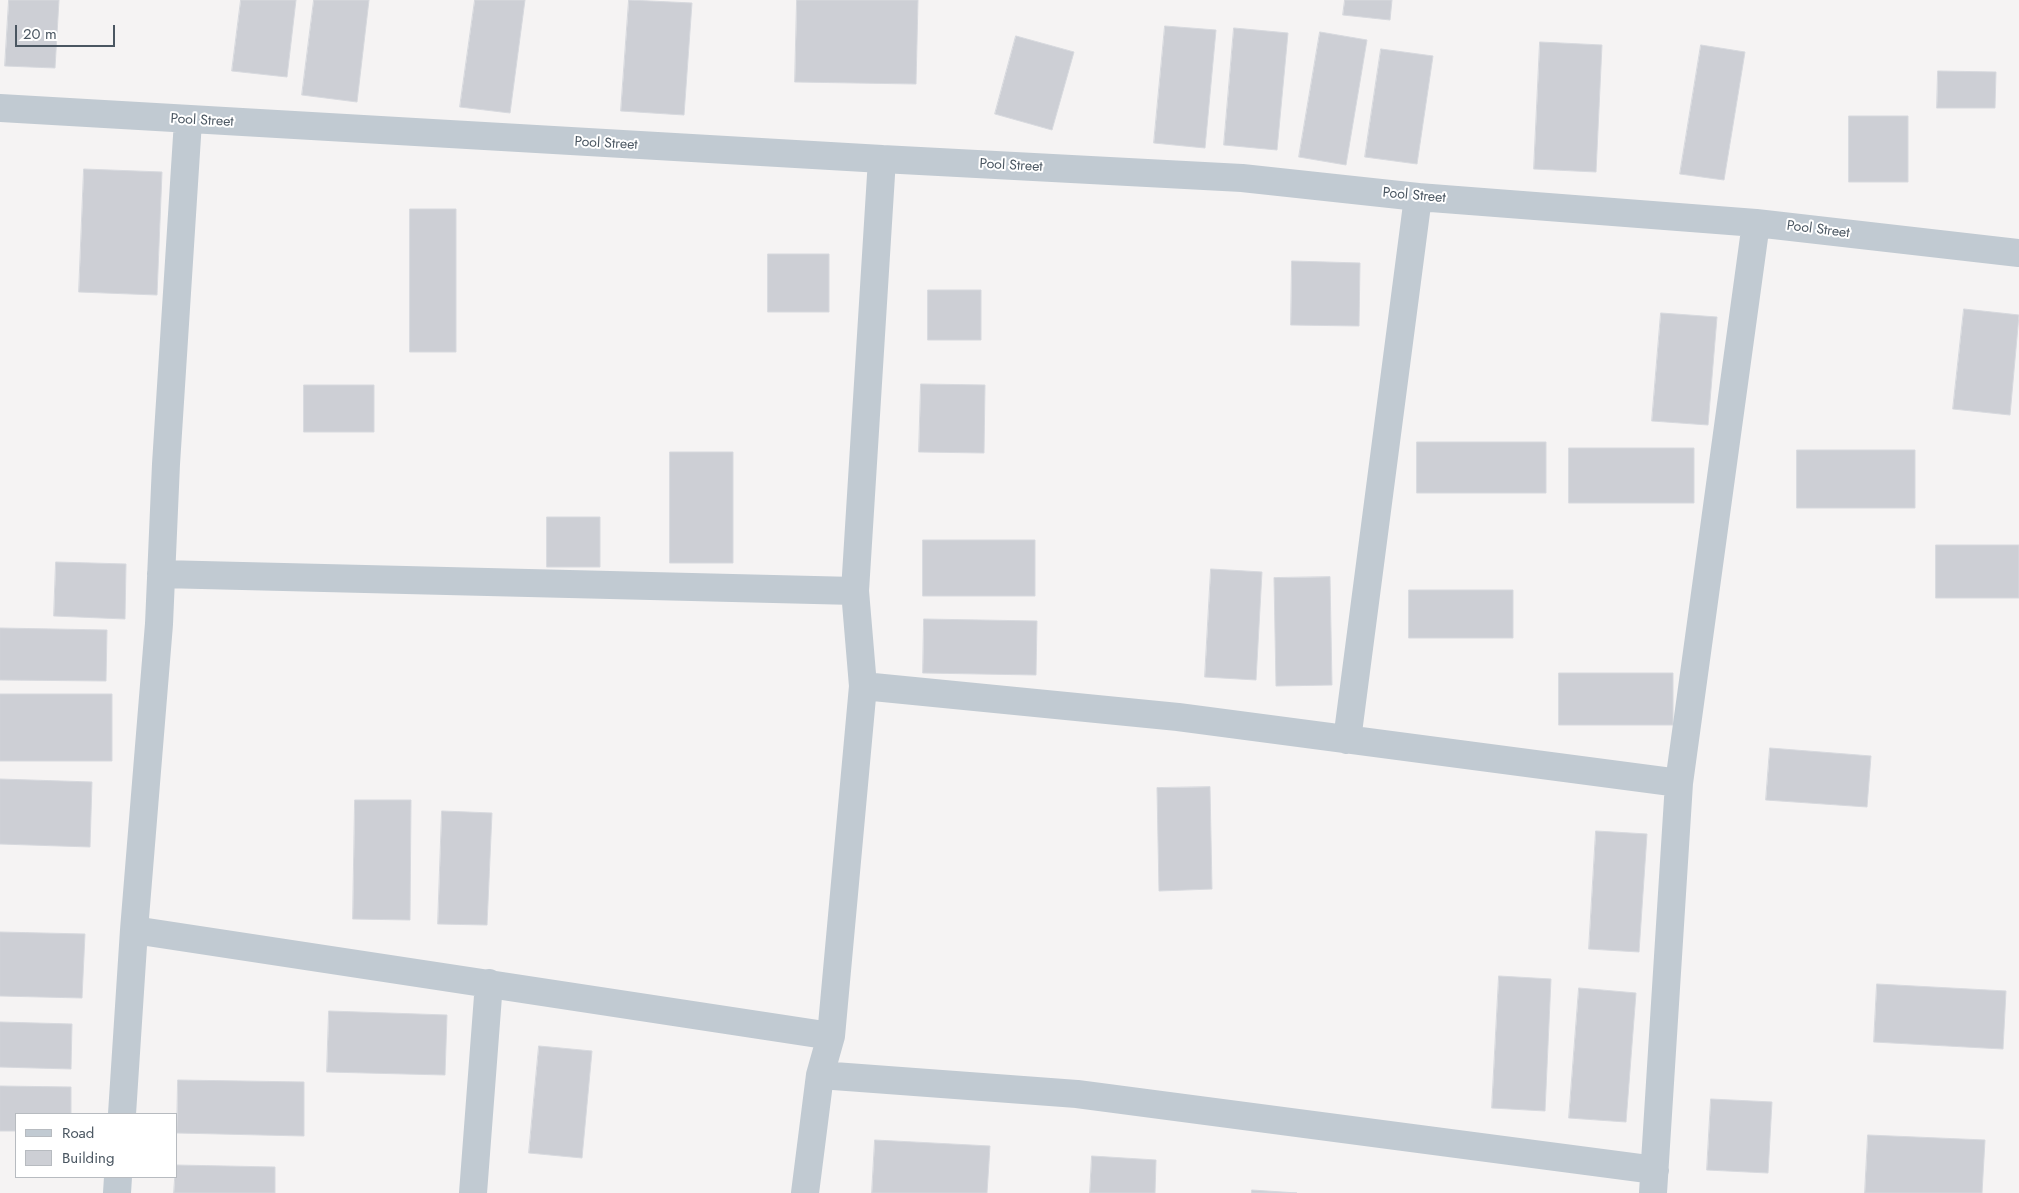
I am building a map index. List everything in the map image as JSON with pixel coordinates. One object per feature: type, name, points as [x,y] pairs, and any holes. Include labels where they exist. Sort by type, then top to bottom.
[{"type":"street","name":"Pool Street","points":[[0,108],[1242,178],[1418,197],[1756,223],[2019,253]]},
{"type":"street","points":[[122,1113],[134,930],[159,624],[188,120]]},
{"type":"street","points":[[805,1193],[820,1075],[831,1036],[863,686],[855,591],[882,159]]},
{"type":"street","points":[[1347,740],[1418,197]]},
{"type":"street","points":[[820,1075],[1077,1094],[1654,1182],[1679,783],[1756,223]]},
{"type":"street","points":[[161,574],[855,591]]},
{"type":"street","points":[[863,686],[1178,717],[1679,783]]},
{"type":"street","points":[[134,930],[831,1036]]},
{"type":"street","points":[[473,1193],[489,983]]},
{"type":"street","points":[[117,1193],[118,1178]]},
{"type":"building","points":[[9,0],[59,0],[55,68],[5,66]]},
{"type":"building","points":[[241,0],[296,0],[287,77],[232,71]]},
{"type":"building","points":[[314,0],[369,0],[357,102],[302,95]]},
{"type":"building","points":[[475,0],[525,0],[510,113],[460,107]]},
{"type":"building","points":[[629,0],[692,3],[684,115],[621,111]]},
{"type":"building","points":[[797,0],[918,0],[916,84],[795,82]]},
{"type":"building","points":[[1345,0],[1392,0],[1390,20],[1343,15]]},
{"type":"building","points":[[1165,26],[1216,30],[1205,148],[1154,143]]},
{"type":"building","points":[[1234,28],[1288,33],[1277,150],[1224,145]]},
{"type":"building","points":[[1320,32],[1367,40],[1346,165],[1299,157]]},
{"type":"building","points":[[1016,36],[1074,52],[1052,130],[995,114]]},
{"type":"building","points":[[1540,42],[1602,45],[1596,172],[1534,169]]},
{"type":"building","points":[[1701,45],[1745,52],[1724,180],[1680,174]]},
{"type":"building","points":[[1381,49],[1433,56],[1417,164],[1365,157]]},
{"type":"building","points":[[1938,71],[1996,72],[1995,108],[1937,108]]},
{"type":"building","points":[[1849,116],[1908,116],[1908,182],[1849,182]]},
{"type":"building","points":[[84,169],[162,172],[157,295],[79,292]]},
{"type":"building","points":[[410,209],[456,209],[456,352],[410,352]]},
{"type":"building","points":[[768,254],[829,254],[829,312],[768,312]]},
{"type":"building","points":[[1292,261],[1360,263],[1359,326],[1291,325]]},
{"type":"building","points":[[928,290],[981,290],[981,340],[928,340]]},
{"type":"building","points":[[1964,309],[2019,315],[2010,415],[1953,409]]},
{"type":"building","points":[[1661,313],[1717,317],[1708,425],[1652,421]]},
{"type":"building","points":[[921,384],[985,385],[984,453],[919,452]]},
{"type":"building","points":[[304,385],[374,385],[374,432],[304,432]]},
{"type":"building","points":[[1417,442],[1546,442],[1546,493],[1417,493]]},
{"type":"building","points":[[1569,448],[1694,448],[1694,503],[1569,503]]},
{"type":"building","points":[[1797,450],[1915,450],[1915,508],[1797,508]]},
{"type":"building","points":[[670,452],[733,452],[733,563],[670,563]]},
{"type":"building","points":[[547,517],[600,517],[600,567],[547,567]]},
{"type":"building","points":[[923,540],[1035,540],[1035,596],[923,596]]},
{"type":"building","points":[[1936,545],[2019,545],[2019,598],[1936,598]]},
{"type":"building","points":[[56,562],[126,564],[125,619],[54,616]]},
{"type":"building","points":[[1211,569],[1262,572],[1256,680],[1205,677]]},
{"type":"building","points":[[1330,577],[1332,685],[1276,686],[1274,578]]},
{"type":"building","points":[[1409,590],[1513,590],[1513,638],[1409,638]]},
{"type":"building","points":[[924,619],[1037,621],[1036,675],[923,673]]},
{"type":"building","points":[[0,628],[107,630],[106,681],[0,680]]},
{"type":"building","points":[[1559,673],[1673,673],[1673,725],[1559,725]]},
{"type":"building","points":[[0,694],[112,694],[112,761],[0,761]]},
{"type":"building","points":[[1770,748],[1871,756],[1867,807],[1766,800]]},
{"type":"building","points":[[0,779],[92,782],[90,847],[0,844]]},
{"type":"building","points":[[1210,787],[1212,889],[1159,891],[1157,788]]},
{"type":"building","points":[[355,800],[411,800],[410,920],[353,919]]},
{"type":"building","points":[[442,811],[492,813],[487,925],[438,924]]},
{"type":"building","points":[[1596,831],[1647,834],[1639,952],[1589,949]]},
{"type":"building","points":[[0,932],[85,934],[82,998],[0,996]]},
{"type":"building","points":[[1499,976],[1551,979],[1545,1111],[1492,1108]]},
{"type":"building","points":[[1877,984],[2006,991],[2003,1049],[1874,1042]]},
{"type":"building","points":[[1579,988],[1636,993],[1626,1122],[1569,1118]]},
{"type":"building","points":[[329,1011],[447,1015],[445,1075],[327,1072]]},
{"type":"building","points":[[0,1022],[72,1024],[71,1069],[0,1067]]},
{"type":"building","points":[[539,1046],[592,1051],[582,1158],[529,1153]]},
{"type":"building","points":[[178,1080],[304,1082],[304,1136],[178,1133]]},
{"type":"building","points":[[0,1086],[71,1087],[71,1113],[15,1113],[15,1131],[0,1131]]},
{"type":"building","points":[[1711,1099],[1772,1102],[1768,1173],[1707,1170]]},
{"type":"building","points":[[1868,1135],[1985,1140],[1982,1193],[1865,1193]]},
{"type":"building","points":[[875,1140],[990,1146],[987,1193],[872,1193]]},
{"type":"building","points":[[1092,1156],[1156,1160],[1155,1193],[1090,1193]]},
{"type":"building","points":[[178,1165],[275,1167],[275,1193],[174,1193],[175,1178],[178,1178]]},
{"type":"building","points":[[1252,1190],[1297,1193],[1252,1193]]}]
